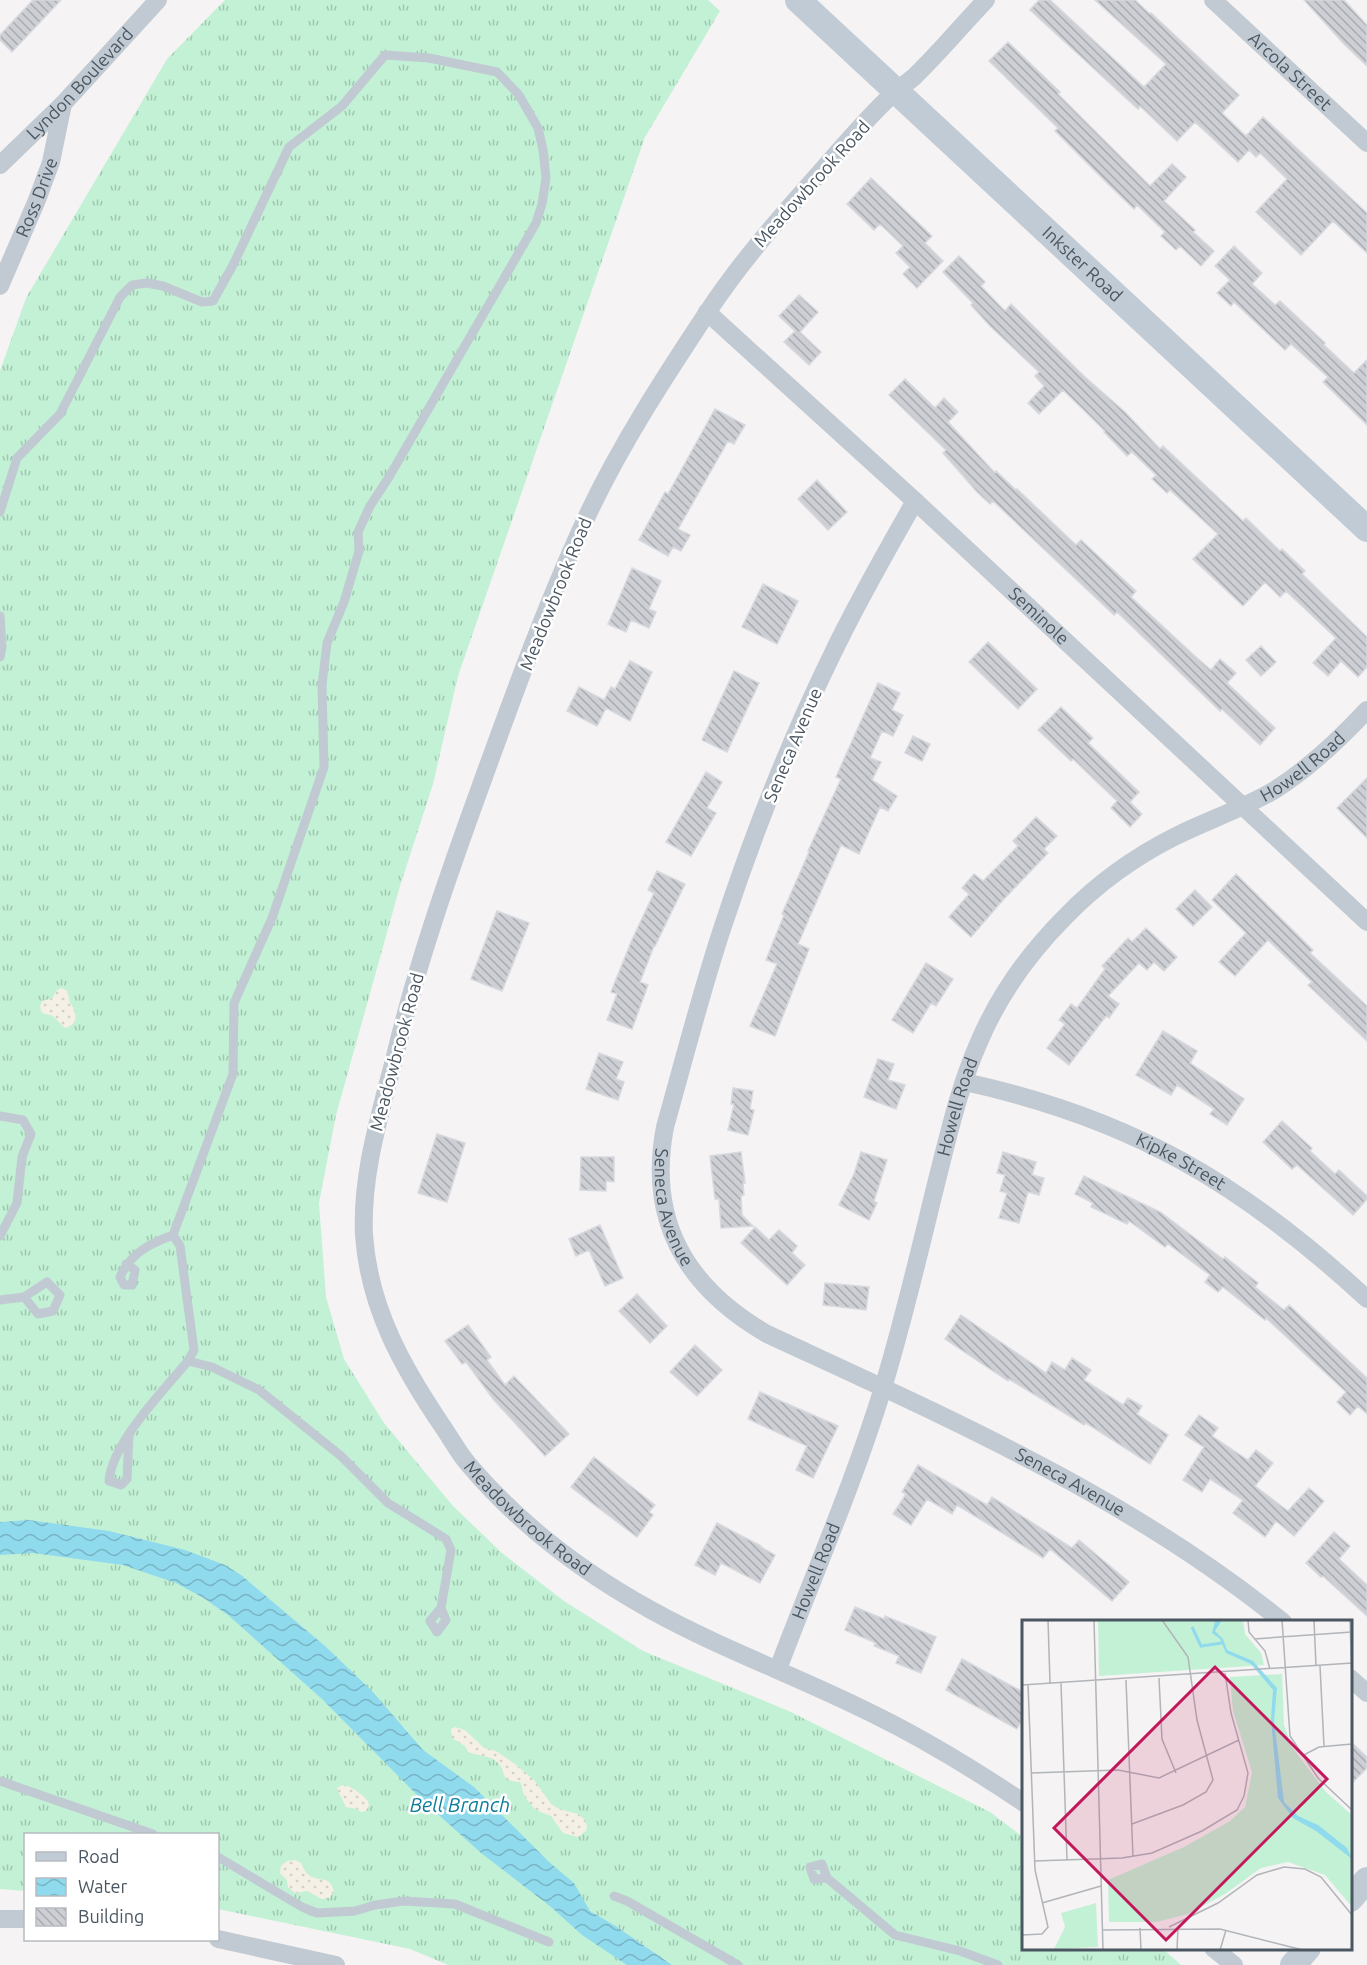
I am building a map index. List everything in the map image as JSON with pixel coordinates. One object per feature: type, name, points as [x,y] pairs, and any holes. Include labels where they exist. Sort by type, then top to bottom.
[{"type":"main road","name":"Inkster Road","points":[[798,0],[1367,529]]},
{"type":"main road","points":[[1352,1897],[1367,1880]]},
{"type":"main road","points":[[1293,1965],[1306,1950]]},
{"type":"street","name":"Lyndon Boulevard","points":[[3,156],[63,105],[158,0]]},
{"type":"street","name":"Meadowbrook Road","points":[[986,0],[915,76],[896,91],[768,231],[707,312],[622,448],[590,510],[555,589],[495,744],[445,886],[404,1020],[369,1162],[364,1198],[364,1231],[372,1289],[400,1360],[420,1395],[465,1461],[492,1490],[549,1540],[624,1594],[686,1628],[874,1714],[926,1742],[1022,1802]]},
{"type":"street","name":"Arcola Street","points":[[1213,0],[1367,143]]},
{"type":"street","name":"Ross Drive","points":[[0,286],[51,162],[63,105]]},
{"type":"street","name":"Seminole","points":[[707,312],[915,501],[1367,922]]},
{"type":"street","name":"Seneca Avenue","points":[[915,501],[830,657],[752,844],[723,927],[668,1116],[661,1148],[663,1205],[672,1236],[690,1268],[717,1299],[743,1320],[767,1334],[1018,1452],[1100,1497],[1206,1565],[1280,1620]]},
{"type":"street","name":"Howell Road","points":[[778,1669],[835,1525],[883,1388],[955,1110],[978,1044],[1005,992],[1033,952],[1066,916],[1102,883],[1142,855],[1176,836],[1244,807],[1276,789],[1303,768],[1367,710]]},
{"type":"street","name":"Kipke Street","points":[[964,1083],[1002,1091],[1077,1113],[1140,1139],[1184,1161],[1250,1201],[1286,1228],[1367,1299]]},
{"type":"street","points":[[1352,1680],[1367,1692]]},
{"type":"street","points":[[0,1919],[24,1919]]},
{"type":"street","points":[[219,1939],[296,1961],[336,1965]]},
{"type":"street","points":[[1215,1950],[1234,1965]]},
{"type":"lane","points":[[0,512],[17,458],[60,414],[120,297],[132,285],[147,283],[163,286],[202,303],[213,301],[233,265],[289,147],[342,105],[385,55],[429,58],[497,72],[519,95],[538,128],[546,178],[543,204],[536,223],[370,506],[358,532],[359,551],[344,602],[327,643],[324,662],[322,685],[324,767],[272,918],[234,1003],[233,1074],[173,1235],[151,1243],[126,1264]]},
{"type":"lane","points":[[0,616],[2,647],[0,657]]},
{"type":"lane","points":[[0,1116],[23,1120],[31,1134],[22,1157],[17,1203],[0,1236]]},
{"type":"lane","points":[[129,1434],[127,1479],[121,1485],[109,1482],[110,1469],[129,1434],[188,1361],[194,1350],[180,1246],[173,1235]]},
{"type":"lane","points":[[0,1300],[24,1297]]},
{"type":"lane","points":[[188,1361],[212,1367],[259,1390],[341,1456],[388,1503],[446,1539],[451,1550],[441,1608]]},
{"type":"lane","points":[[0,1781],[150,1833]]},
{"type":"lane","points":[[219,1858],[317,1913],[355,1911],[375,1905],[404,1901],[455,1904],[549,1942]]},
{"type":"lane","points":[[827,1878],[895,1935],[960,1951],[998,1965]]},
{"type":"lane","points":[[614,1896],[627,1900],[738,1965]]},
{"type":"green space","points":[[225,0],[708,0],[720,11],[645,137],[458,676],[433,784],[400,886],[336,1115],[319,1203],[326,1297],[344,1359],[384,1423],[453,1506],[502,1553],[564,1601],[643,1651],[791,1712],[990,1812],[1022,1836],[1022,1950],[1164,1950],[1181,1965],[448,1965],[410,1949],[219,1909],[219,1833],[24,1833],[24,1891],[0,1889],[0,371],[26,298],[167,59]]},
{"type":"sand","points":[[61,988],[68,992],[76,1018],[73,1024],[65,1028],[53,1016],[42,1013],[40,1007],[44,1001],[52,999],[56,991]]},
{"type":"sand","points":[[455,1727],[465,1730],[484,1748],[496,1751],[515,1764],[534,1780],[551,1804],[559,1809],[578,1814],[585,1820],[586,1831],[578,1837],[563,1833],[551,1816],[531,1805],[520,1782],[508,1780],[497,1762],[491,1758],[468,1752],[465,1746],[452,1738],[451,1729]]},
{"type":"sand","points":[[344,1785],[357,1791],[368,1801],[369,1806],[366,1811],[361,1812],[346,1807],[337,1789]]},
{"type":"sand","points":[[295,1860],[301,1863],[310,1876],[329,1882],[334,1892],[329,1898],[322,1899],[307,1891],[295,1893],[288,1887],[287,1880],[280,1873],[281,1866],[287,1861]]},
{"type":"water","name":"Bell Branch","points":[[29,1520],[109,1531],[185,1550],[225,1565],[241,1575],[325,1646],[372,1691],[423,1750],[474,1787],[549,1862],[574,1883],[590,1911],[672,1965],[627,1965],[582,1935],[551,1907],[481,1853],[420,1798],[322,1699],[228,1615],[202,1597],[176,1583],[123,1565],[33,1553],[0,1555],[0,1522]]},
{"type":"building","points":[[33,0],[61,0],[12,52],[0,40],[0,35]]},
{"type":"building","points":[[1039,0],[1050,0],[1144,87],[1166,64],[1095,0],[1135,0],[1239,95],[1222,113],[1246,136],[1263,117],[1367,213],[1367,253],[1333,221],[1301,255],[1256,212],[1287,179],[1260,153],[1256,157],[1249,150],[1238,162],[1195,122],[1177,141],[1140,106],[1138,109],[1030,10]]},
{"type":"building","points":[[1304,0],[1344,0],[1367,25],[1367,66],[1344,44]]},
{"type":"building","points":[[1008,42],[1060,92],[1058,94],[1150,186],[1172,164],[1186,177],[1164,201],[1214,251],[1201,266],[1180,246],[1176,250],[1161,236],[1165,232],[1137,205],[1134,209],[1108,184],[1055,131],[1058,128],[989,61]]},
{"type":"building","points":[[871,178],[932,236],[925,243],[943,261],[917,288],[903,274],[910,267],[896,253],[903,246],[880,224],[874,230],[847,204]]},
{"type":"building","points":[[1234,246],[1262,273],[1252,284],[1275,305],[1280,301],[1354,373],[1367,360],[1367,425],[1323,382],[1328,377],[1291,344],[1285,350],[1234,302],[1231,306],[1217,293],[1230,280],[1215,266]]},
{"type":"building","points":[[959,256],[985,282],[981,286],[1005,311],[1011,304],[1085,377],[1125,412],[1160,449],[1163,446],[1243,521],[1246,518],[1280,551],[1282,549],[1305,571],[1302,574],[1367,637],[1367,667],[1358,677],[1341,661],[1328,676],[1313,663],[1336,638],[1286,591],[1280,597],[1265,582],[1243,606],[1193,559],[1218,534],[1170,490],[1167,493],[1152,479],[1156,475],[1132,452],[1127,456],[1063,390],[1039,414],[1028,403],[1044,386],[1035,376],[1039,372],[990,326],[971,305],[973,303],[943,272]]},
{"type":"building","points":[[799,295],[818,312],[800,332],[821,352],[809,365],[784,342],[795,331],[779,316]]},
{"type":"building","points":[[905,379],[935,408],[944,398],[958,412],[948,422],[995,473],[996,471],[1017,489],[1076,545],[1081,540],[1136,591],[1131,597],[1196,657],[1211,670],[1220,659],[1236,673],[1227,683],[1275,728],[1260,745],[1222,709],[1220,711],[1117,612],[1114,615],[993,501],[990,504],[977,492],[943,453],[946,450],[889,395]]},
{"type":"building","points":[[715,409],[745,425],[734,444],[728,441],[678,529],[690,535],[681,551],[673,547],[668,556],[639,540],[665,492],[668,494]]},
{"type":"building","points":[[817,480],[847,512],[828,530],[798,499]]},
{"type":"building","points":[[632,568],[661,581],[649,609],[656,612],[649,628],[631,620],[626,632],[608,624]]},
{"type":"building","points":[[763,584],[798,601],[777,644],[742,627]]},
{"type":"building","points":[[988,642],[1037,689],[1018,709],[969,662]]},
{"type":"building","points":[[1261,646],[1276,662],[1261,676],[1246,660]]},
{"type":"building","points":[[630,661],[652,672],[630,721],[606,708],[597,726],[567,711],[579,687],[604,700],[611,687],[615,689]]},
{"type":"building","points":[[734,671],[759,683],[727,752],[702,740]]},
{"type":"building","points":[[878,683],[900,693],[892,710],[903,715],[893,736],[882,731],[870,758],[881,762],[872,780],[897,796],[888,811],[880,807],[859,854],[841,845],[798,944],[809,949],[775,1036],[750,1026],[777,964],[766,960],[808,851],[841,779],[836,777]]},
{"type":"building","points":[[1061,707],[1093,738],[1088,743],[1139,792],[1130,802],[1142,814],[1130,827],[1111,808],[1117,801],[1073,759],[1071,761],[1038,730]]},
{"type":"building","points":[[913,736],[930,744],[922,761],[905,753]]},
{"type":"building","points":[[706,772],[722,782],[707,808],[716,813],[691,856],[666,842]]},
{"type":"building","points":[[1367,778],[1367,838],[1337,808]]},
{"type":"building","points":[[1036,817],[1057,836],[1044,849],[1048,853],[971,937],[949,917],[969,894],[962,888],[974,874],[983,881],[1018,846],[1013,841]]},
{"type":"building","points":[[657,871],[685,884],[654,946],[640,982],[648,985],[632,1029],[607,1020],[617,994],[611,992],[654,893],[648,890]]},
{"type":"building","points":[[1236,874],[1313,950],[1310,953],[1367,1006],[1367,1041],[1308,985],[1312,982],[1268,940],[1235,976],[1219,962],[1246,933],[1212,900]]},
{"type":"building","points":[[1195,890],[1212,907],[1193,926],[1176,909]]},
{"type":"building","points":[[497,911],[529,923],[502,991],[471,979]]},
{"type":"building","points":[[1146,928],[1177,957],[1164,971],[1154,962],[1147,970],[1139,963],[1108,996],[1119,1004],[1109,1018],[1106,1016],[1069,1065],[1047,1048],[1065,1024],[1059,1020],[1071,1004],[1077,1008],[1105,969],[1102,966],[1128,938],[1132,942]]},
{"type":"building","points":[[926,963],[953,979],[936,1006],[931,1003],[913,1033],[892,1020]]},
{"type":"building","points":[[1163,1031],[1197,1051],[1190,1063],[1244,1099],[1227,1125],[1210,1114],[1214,1109],[1177,1085],[1171,1095],[1136,1075]]},
{"type":"building","points":[[599,1053],[623,1062],[616,1079],[624,1082],[618,1100],[586,1089]]},
{"type":"building","points":[[878,1059],[894,1064],[888,1080],[905,1085],[896,1109],[864,1097]]},
{"type":"building","points":[[733,1088],[753,1091],[750,1109],[754,1110],[748,1135],[728,1130],[734,1104],[731,1104]]},
{"type":"building","points":[[1282,1121],[1312,1148],[1310,1151],[1335,1174],[1339,1170],[1367,1196],[1353,1215],[1297,1165],[1292,1169],[1263,1142]]},
{"type":"building","points":[[437,1134],[465,1143],[447,1202],[418,1193]]},
{"type":"building","points":[[741,1152],[745,1183],[743,1183],[744,1195],[741,1196],[742,1215],[753,1226],[721,1228],[719,1199],[715,1199],[710,1156]]},
{"type":"building","points":[[861,1152],[887,1160],[874,1201],[877,1203],[869,1220],[839,1205],[854,1174]]},
{"type":"building","points":[[1003,1152],[1036,1162],[1032,1175],[1044,1178],[1039,1195],[1028,1192],[1019,1223],[999,1218],[1007,1193],[1000,1191],[1005,1175],[997,1173]]},
{"type":"building","points":[[581,1157],[614,1157],[614,1182],[606,1181],[606,1191],[580,1190]]},
{"type":"building","points":[[1084,1176],[1160,1212],[1258,1283],[1255,1287],[1284,1310],[1289,1305],[1367,1378],[1367,1414],[1358,1406],[1350,1415],[1337,1402],[1346,1392],[1266,1318],[1265,1320],[1223,1287],[1218,1292],[1205,1282],[1210,1275],[1168,1244],[1165,1247],[1129,1221],[1127,1224],[1091,1207],[1093,1203],[1075,1194]]},
{"type":"building","points":[[600,1225],[623,1278],[605,1286],[589,1250],[576,1256],[569,1239]]},
{"type":"building","points":[[755,1227],[769,1240],[779,1230],[797,1246],[792,1253],[805,1265],[787,1285],[741,1243]]},
{"type":"building","points":[[825,1283],[869,1287],[866,1310],[823,1305]]},
{"type":"building","points":[[637,1294],[667,1326],[650,1343],[619,1311]]},
{"type":"building","points":[[961,1315],[1046,1373],[1052,1362],[1065,1370],[1072,1358],[1091,1370],[1084,1380],[1123,1405],[1128,1398],[1142,1406],[1137,1414],[1168,1435],[1150,1464],[1086,1423],[1084,1425],[1009,1379],[1008,1381],[945,1339]]},
{"type":"building","points":[[468,1325],[491,1357],[487,1360],[505,1385],[514,1376],[569,1434],[545,1456],[493,1399],[466,1362],[462,1364],[445,1341]]},
{"type":"building","points":[[695,1345],[722,1370],[697,1396],[670,1372]]},
{"type":"building","points":[[760,1392],[838,1426],[813,1478],[796,1470],[807,1446],[748,1419]]},
{"type":"building","points":[[1199,1415],[1218,1428],[1212,1436],[1248,1460],[1256,1450],[1273,1463],[1255,1486],[1288,1511],[1309,1488],[1324,1501],[1294,1536],[1276,1521],[1265,1537],[1233,1513],[1243,1500],[1210,1479],[1202,1492],[1183,1480],[1204,1447],[1185,1435]]},
{"type":"building","points":[[594,1457],[655,1505],[649,1512],[653,1515],[637,1537],[571,1487]]},
{"type":"building","points":[[918,1465],[987,1505],[992,1497],[1072,1548],[1079,1540],[1129,1582],[1112,1601],[1050,1549],[1043,1558],[957,1505],[952,1514],[927,1499],[911,1525],[893,1514],[906,1494],[902,1492]]},
{"type":"building","points":[[717,1523],[775,1555],[760,1583],[721,1563],[715,1575],[695,1565]]},
{"type":"building","points":[[1334,1532],[1350,1546],[1339,1559],[1367,1585],[1367,1616],[1306,1563]]},
{"type":"building","points":[[855,1607],[884,1619],[885,1616],[936,1637],[921,1673],[896,1663],[899,1656],[874,1646],[876,1643],[845,1630]]},
{"type":"building","points":[[962,1659],[1022,1691],[1022,1720],[1017,1729],[946,1690]]},
{"type":"building","points":[[1352,1743],[1367,1757],[1367,1768],[1352,1783]]}]
